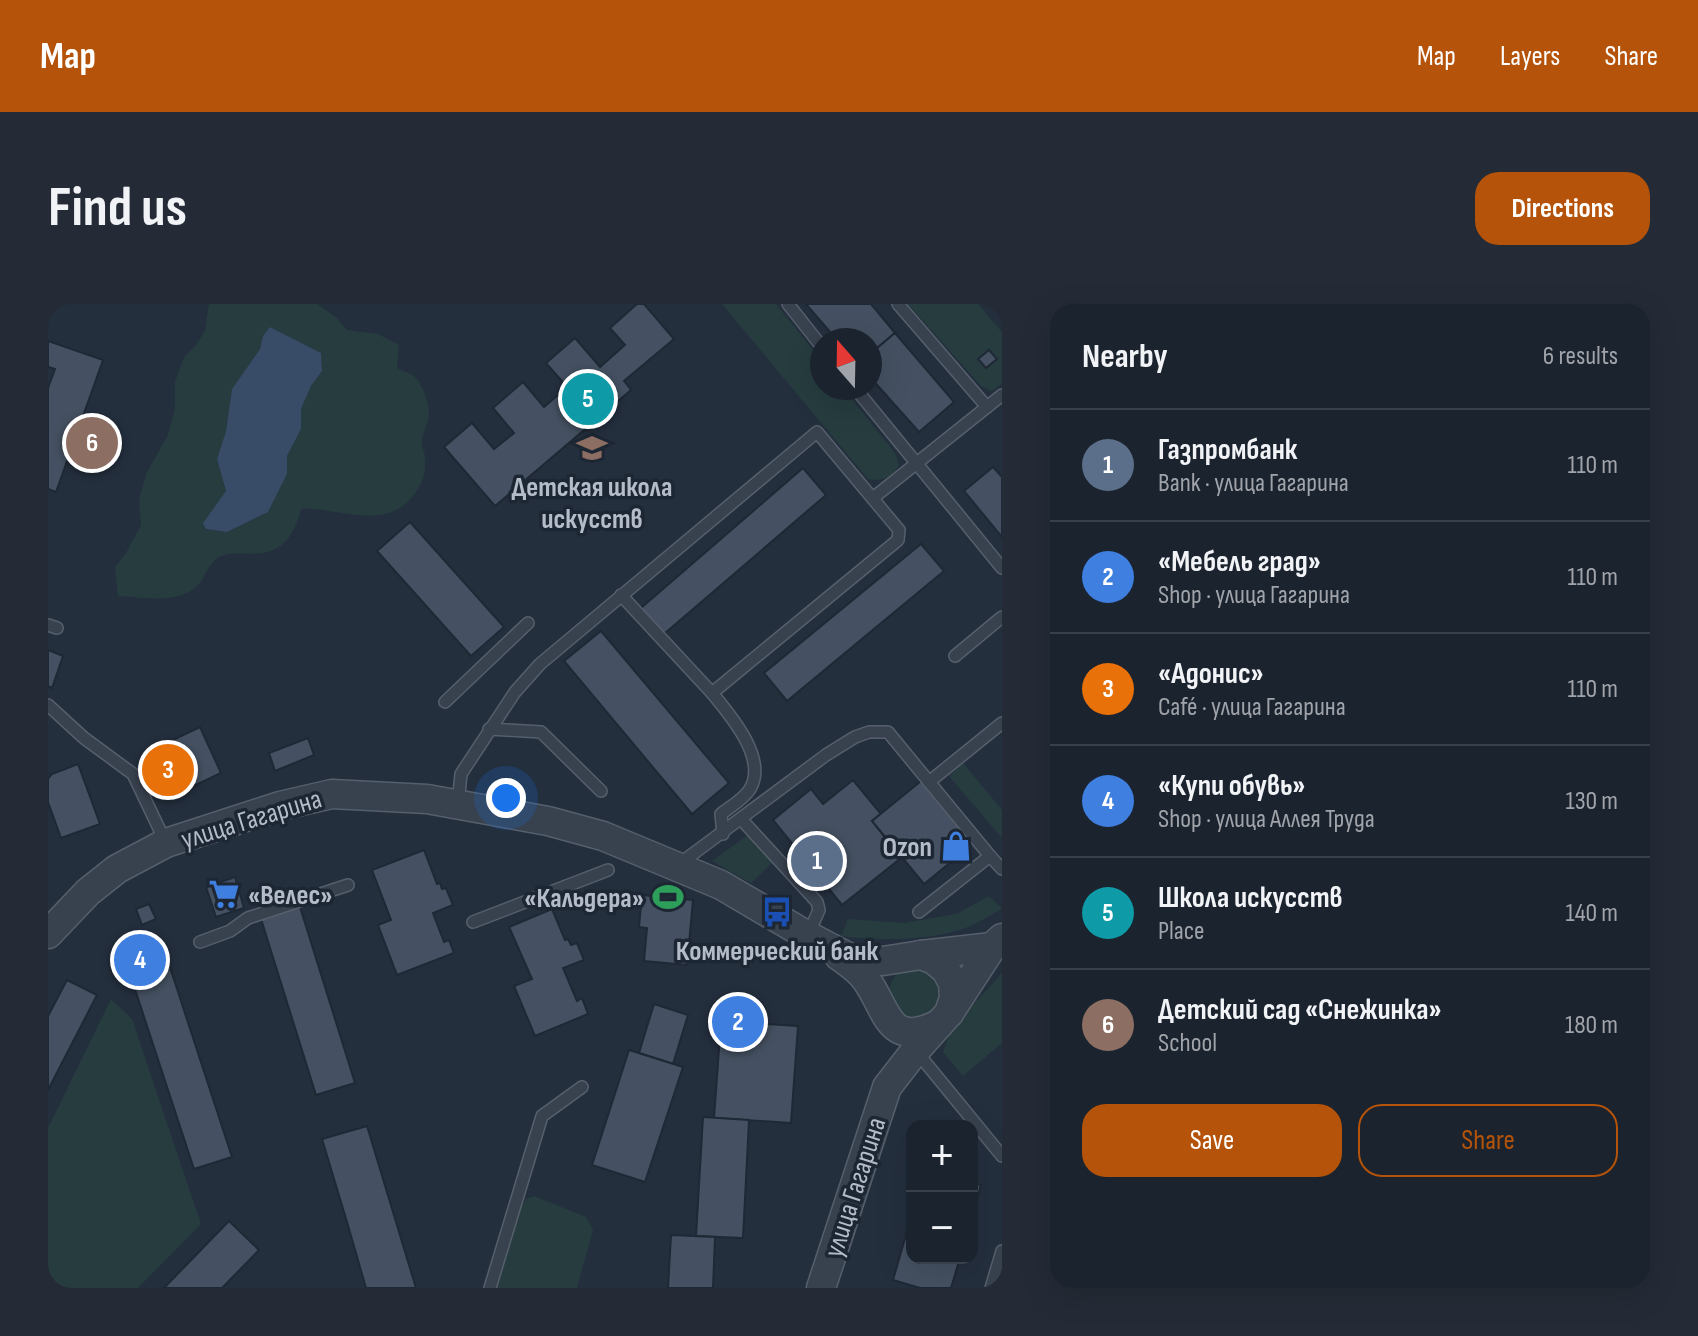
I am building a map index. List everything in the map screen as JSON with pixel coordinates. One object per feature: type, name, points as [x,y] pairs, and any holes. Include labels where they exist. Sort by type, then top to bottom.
[{"type":"street","name":"улица Гагарина","points":[[48,934],[88,892],[117,869],[166,843],[280,806],[340,793],[458,804],[548,821],[603,836],[721,885],[832,950]]},
{"type":"street","points":[[832,950],[852,959],[868,961],[997,942]]},
{"type":"street","points":[[887,1087],[944,1018],[997,942]]},
{"type":"street","points":[[832,950],[865,977],[882,1010],[897,1027],[910,1032],[926,1031],[944,1018],[954,998],[953,983],[946,970],[934,960],[913,956],[891,964],[882,975],[877,990],[882,1010],[887,1087]]},
{"type":"street","name":"улица Гагарина","points":[[821,1288],[887,1087]]},
{"type":"lane","points":[[788,304],[810,332]]},
{"type":"lane","points":[[898,304],[987,407]]},
{"type":"lane","points":[[873,498],[1002,395]]},
{"type":"lane","points":[[865,400],[1002,568]]},
{"type":"lane","points":[[458,804],[461,774],[515,692],[540,664],[817,432],[899,530],[898,540],[712,693]]},
{"type":"lane","points":[[621,595],[743,731],[756,775],[749,792],[721,814],[723,834]]},
{"type":"lane","points":[[955,656],[1002,617]]},
{"type":"lane","points":[[445,702],[528,623]]},
{"type":"lane","points":[[48,705],[84,738],[133,774],[166,843]]},
{"type":"lane","points":[[929,782],[1002,723]]},
{"type":"lane","points":[[489,729],[541,732],[601,791]]},
{"type":"lane","points":[[678,866],[826,755],[855,737],[869,732],[888,732],[1002,869]]},
{"type":"lane","points":[[742,820],[817,902],[819,910],[808,936]]},
{"type":"lane","points":[[919,912],[990,856]]},
{"type":"lane","points":[[473,922],[608,870]]},
{"type":"lane","points":[[200,942],[230,931],[248,918],[348,885]]},
{"type":"lane","points":[[915,1051],[1002,1156]]},
{"type":"lane","points":[[490,1288],[542,1116],[582,1087]]},
{"type":"lane","points":[[991,1288],[1002,1251]]},
{"type":"green space","points":[[209,304],[317,304],[336,317],[347,330],[378,334],[399,345],[397,368],[417,380],[428,406],[429,416],[422,442],[425,466],[422,480],[410,499],[387,514],[363,516],[301,509],[293,531],[284,543],[263,553],[219,557],[197,586],[179,596],[118,596],[115,567],[141,525],[139,500],[146,474],[168,435],[175,408],[175,382],[184,357],[205,331]],"holes":[[[270,327],[321,353],[322,371],[301,409],[301,429],[287,456],[287,474],[268,512],[227,532],[206,529],[204,523],[226,491],[217,459],[226,431],[232,389],[260,349],[263,336]]]},
{"type":"green space","points":[[722,304],[776,304],[810,346],[810,400],[853,400],[895,453],[899,465],[893,473],[882,479],[868,479]]},
{"type":"green space","points":[[908,304],[978,304],[1002,332],[1002,383],[992,391],[981,386]]},
{"type":"green space","points":[[963,763],[1002,810],[1002,838],[949,776]]},
{"type":"green space","points":[[748,835],[773,862],[751,883],[712,861]]},
{"type":"green space","points":[[989,896],[1002,909],[954,932],[905,939],[841,936],[848,919],[904,923],[956,914]]},
{"type":"green space","points":[[915,967],[933,975],[941,993],[933,1011],[915,1019],[897,1011],[889,993],[897,975]]},
{"type":"green space","points":[[1002,973],[1002,1043],[963,1076],[943,1052],[952,1028]]},
{"type":"green space","points":[[111,999],[132,1019],[201,1224],[138,1288],[58,1288],[48,1283],[48,1128]]},
{"type":"green space","points":[[534,1196],[586,1217],[593,1230],[577,1288],[497,1288],[522,1206],[526,1199]]},
{"type":"water","points":[[270,327],[321,353],[322,371],[301,409],[301,429],[287,456],[287,474],[268,512],[227,532],[206,529],[203,523],[226,491],[217,459],[226,431],[232,389],[260,349],[263,336]]},
{"type":"building","points":[[637,304],[644,304],[674,339],[624,381],[631,390],[495,506],[444,447],[472,423],[494,449],[514,433],[493,408],[523,382],[544,407],[567,387],[546,363],[575,338],[600,367],[625,345],[610,328]]},
{"type":"building","points":[[806,304],[871,304],[895,333],[882,344],[882,328],[827,328]]},
{"type":"building","points":[[895,333],[954,402],[919,432],[882,390],[882,344]]},
{"type":"building","points":[[48,341],[103,360],[56,492],[48,489],[48,388],[55,369],[48,367]]},
{"type":"building","points":[[989,350],[997,359],[986,368],[978,359]]},
{"type":"building","points":[[993,467],[1002,477],[1002,537],[964,491]]},
{"type":"building","points":[[803,468],[826,495],[664,634],[641,608]]},
{"type":"building","points":[[410,522],[504,627],[471,656],[377,551]]},
{"type":"building","points":[[921,544],[944,571],[787,701],[764,673]]},
{"type":"building","points":[[601,631],[729,783],[692,814],[564,661]]},
{"type":"building","points":[[48,650],[63,656],[52,688],[48,686]]},
{"type":"building","points":[[200,727],[221,773],[179,793],[158,747]]},
{"type":"building","points":[[308,738],[314,755],[275,771],[269,753]]},
{"type":"building","points":[[78,764],[100,824],[61,838],[48,802],[48,779],[52,774]]},
{"type":"building","points":[[853,780],[881,814],[872,821],[901,858],[842,905],[773,820],[811,789],[823,804]]},
{"type":"building","points":[[921,781],[973,844],[924,884],[872,821]]},
{"type":"building","points":[[424,850],[437,884],[440,883],[442,889],[446,888],[453,905],[433,913],[444,942],[449,940],[454,953],[397,975],[378,925],[391,920],[372,870]]},
{"type":"building","name":"«Велес»","points":[[235,877],[244,908],[216,917],[206,887]]},
{"type":"building","points":[[642,895],[693,900],[687,965],[644,961],[647,928],[639,927]]},
{"type":"building","points":[[149,904],[156,919],[142,925],[136,909]]},
{"type":"building","points":[[300,907],[355,1083],[316,1095],[261,919]]},
{"type":"building","points":[[552,909],[565,940],[568,939],[571,945],[577,943],[584,960],[563,968],[577,1001],[582,998],[588,1014],[535,1036],[514,986],[532,979],[509,927]]},
{"type":"building","points":[[165,952],[232,1157],[194,1169],[127,965]]},
{"type":"building","points":[[67,980],[97,995],[48,1090],[48,1016]]},
{"type":"building","points":[[654,1004],[688,1015],[673,1064],[639,1053]]},
{"type":"building","points":[[721,1021],[798,1026],[791,1123],[714,1118]]},
{"type":"building","points":[[629,1050],[683,1067],[645,1182],[592,1165]]},
{"type":"building","points":[[703,1117],[749,1120],[743,1238],[696,1236]]},
{"type":"building","points":[[367,1126],[416,1288],[366,1288],[322,1139]]},
{"type":"building","points":[[229,1221],[259,1250],[222,1288],[164,1288]]},
{"type":"building","points":[[671,1235],[715,1237],[713,1288],[668,1288]]},
{"type":"building","points":[[906,1235],[906,1264],[958,1264],[951,1288],[920,1288],[893,1280]]},
{"type":"place","name":"Школа искусств","points":[[588,399]]},
{"type":"place","name":"Детский сад «Снежинка»","points":[[92,443]]},
{"type":"place","name":"Детская школа искусств","points":[[592,448]]},
{"type":"place","name":"«Адонис»","points":[[168,770]]},
{"type":"place","name":"Ozon","points":[[956,846]]},
{"type":"place","name":"Газпромбанк","points":[[817,861]]},
{"type":"place","name":"«Велес»","points":[[224,894]]},
{"type":"place","name":"«Кальдера»","points":[[668,897]]},
{"type":"place","name":"Коммерческий банк","points":[[777,912]]},
{"type":"place","name":"«Купи обувь»","points":[[140,960]]},
{"type":"place","name":"«Мебель град»","points":[[738,1022]]}]
